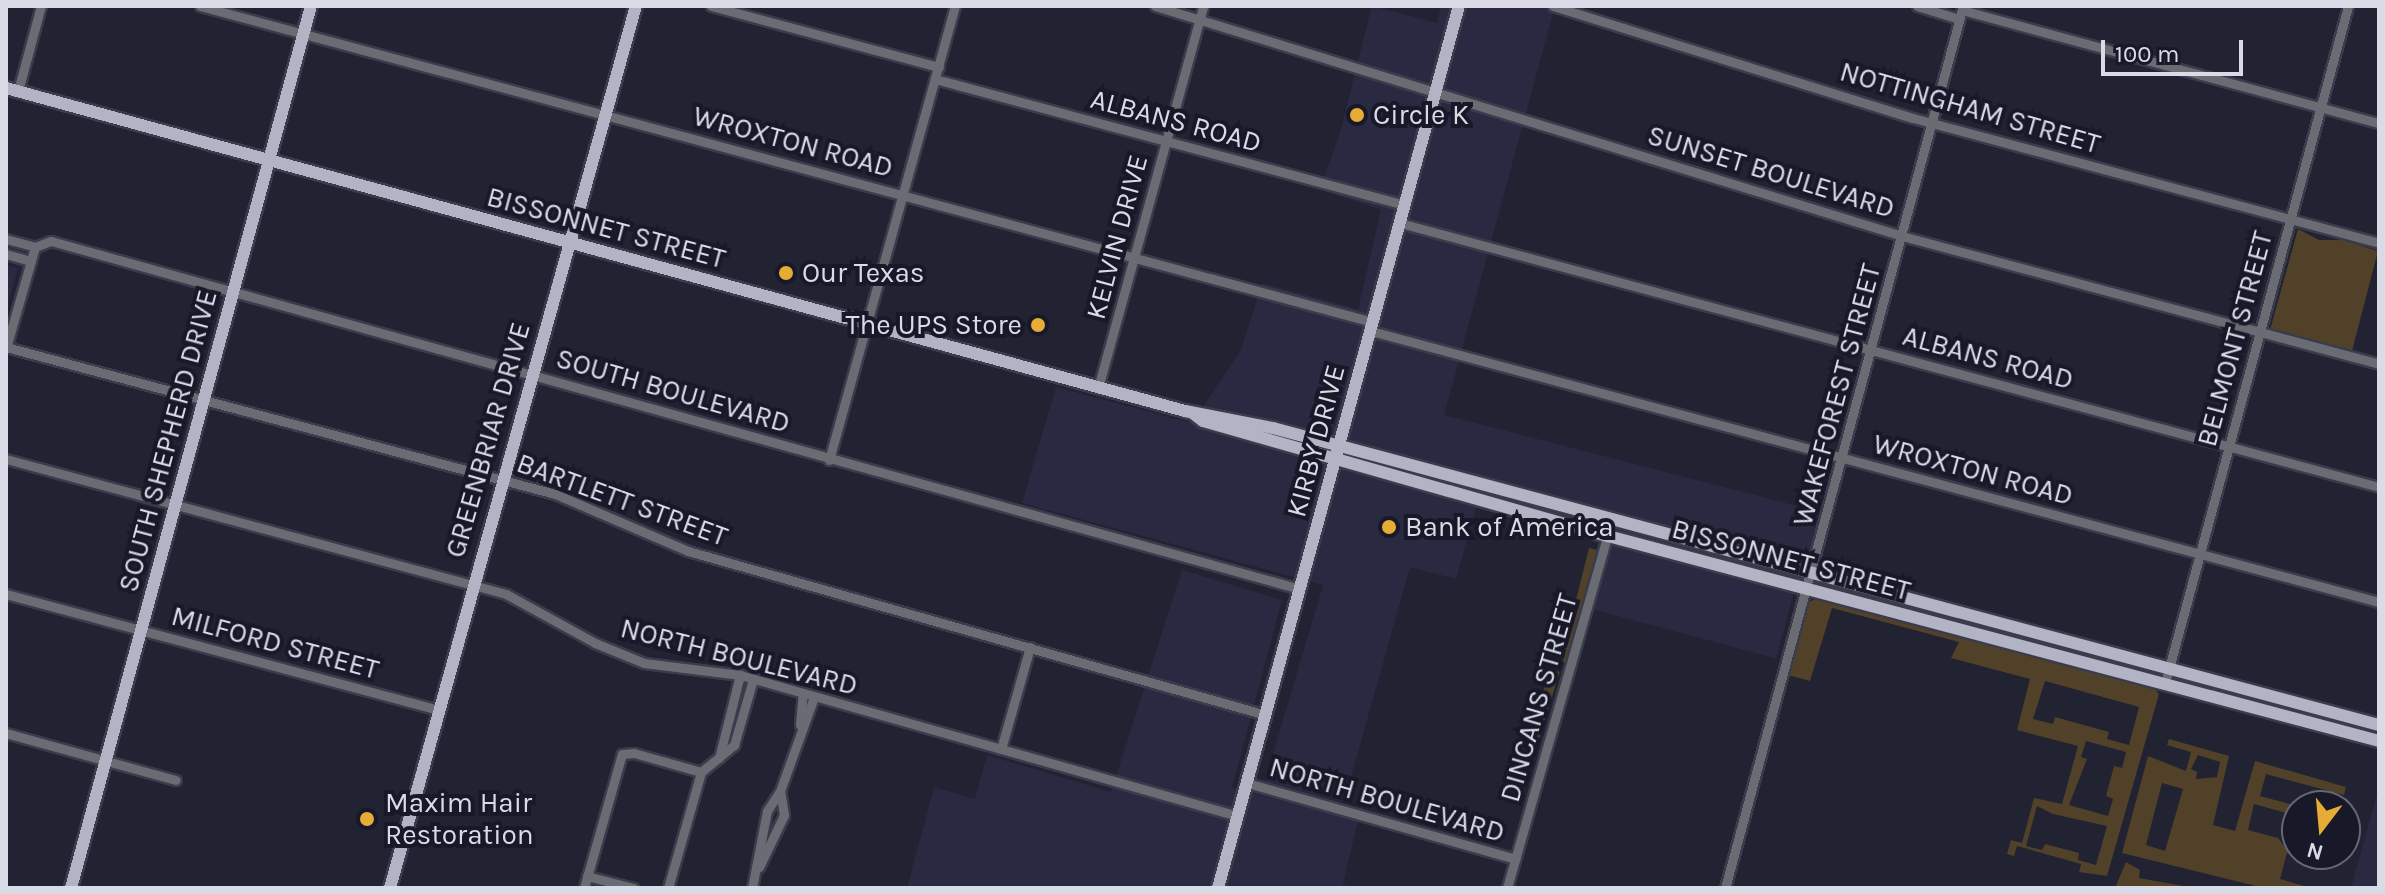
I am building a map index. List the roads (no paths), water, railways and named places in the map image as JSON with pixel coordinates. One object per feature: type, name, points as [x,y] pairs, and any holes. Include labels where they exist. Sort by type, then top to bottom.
[{"type":"main road","name":"SOUTH SHEPHERD DRIVE","points":[[71,888],[311,6]]},
{"type":"main road","name":"GREENBRIAR DRIVE","points":[[390,888],[472,584],[636,6]]},
{"type":"main road","name":"KIRBY DRIVE","points":[[1218,888],[1459,6]]},
{"type":"main road","name":"BISSONNET STREET","points":[[12,90],[1194,414],[1208,412],[1484,501],[1608,536],[2379,741]]},
{"type":"main road","name":"BISSONNET STREET","points":[[1337,452],[1488,486],[2379,725]]},
{"type":"main road","points":[[1484,501],[1488,486]]},
{"type":"street","points":[[12,90],[41,6]]},
{"type":"street","name":"WROXTON ROAD","points":[[200,6],[1133,259],[1843,459],[2379,602]]},
{"type":"street","points":[[711,6],[939,67]]},
{"type":"street","points":[[829,460],[955,6]]},
{"type":"street","name":"SUNSET BOULEVARD","points":[[1155,6],[1902,236],[2379,364]]},
{"type":"street","name":"KELVIN DRIVE","points":[[1098,388],[1203,6]]},
{"type":"street","name":"NOTTINGHAM STREET","points":[[1553,6],[1932,123],[2379,243]]},
{"type":"street","points":[[1917,6],[1961,12],[2379,123]]},
{"type":"street","name":"BELMONT STREET","points":[[2165,683],[2348,6]]},
{"type":"street","name":"WAKEFOREST STREET","points":[[1725,888],[1961,12]]},
{"type":"street","name":"ALBANS ROAD","points":[[935,79],[1405,205]]},
{"type":"street","name":"ALBANS ROAD","points":[[1400,223],[2379,487]]},
{"type":"street","name":"SOUTH BOULEVARD","points":[[6,239],[35,247],[51,241],[1300,589]]},
{"type":"street","points":[[6,347],[35,247]]},
{"type":"street","points":[[6,254],[31,261]]},
{"type":"street","name":"BARTLETT STREET","points":[[6,347],[555,494],[688,551],[1266,715]]},
{"type":"street","name":"NORTH BOULEVARD","points":[[6,459],[472,584],[525,603],[620,655],[670,668],[740,675],[1238,816]]},
{"type":"street","name":"DINCANS STREET","points":[[1507,888],[1612,519]]},
{"type":"street","name":"MILFORD STREET","points":[[6,594],[439,710]]},
{"type":"street","points":[[1001,749],[1030,647]]},
{"type":"street","points":[[719,758],[740,675]]},
{"type":"street","points":[[668,888],[701,772],[734,745],[753,679]]},
{"type":"street","points":[[800,725],[803,693]]},
{"type":"street","points":[[759,867],[760,833],[780,791],[800,725],[814,697]]},
{"type":"street","points":[[729,716],[742,719]]},
{"type":"street","points":[[6,733],[176,780]]},
{"type":"street","points":[[584,888],[622,754],[701,772]]},
{"type":"street","name":"NORTH BOULEVARD","points":[[1247,783],[1515,859]]},
{"type":"street","points":[[754,887],[759,867],[784,815],[780,791]]},
{"type":"street","points":[[587,876],[633,888]]},
{"type":"place","name":"Circle K","points":[[1357,115]]},
{"type":"place","name":"Our Texas","points":[[786,273]]},
{"type":"place","name":"The UPS Store","points":[[1038,325]]},
{"type":"place","name":"Bank of America","points":[[1389,527]]},
{"type":"place","name":"Maxim Hair Restoration","points":[[367,819]]}]
